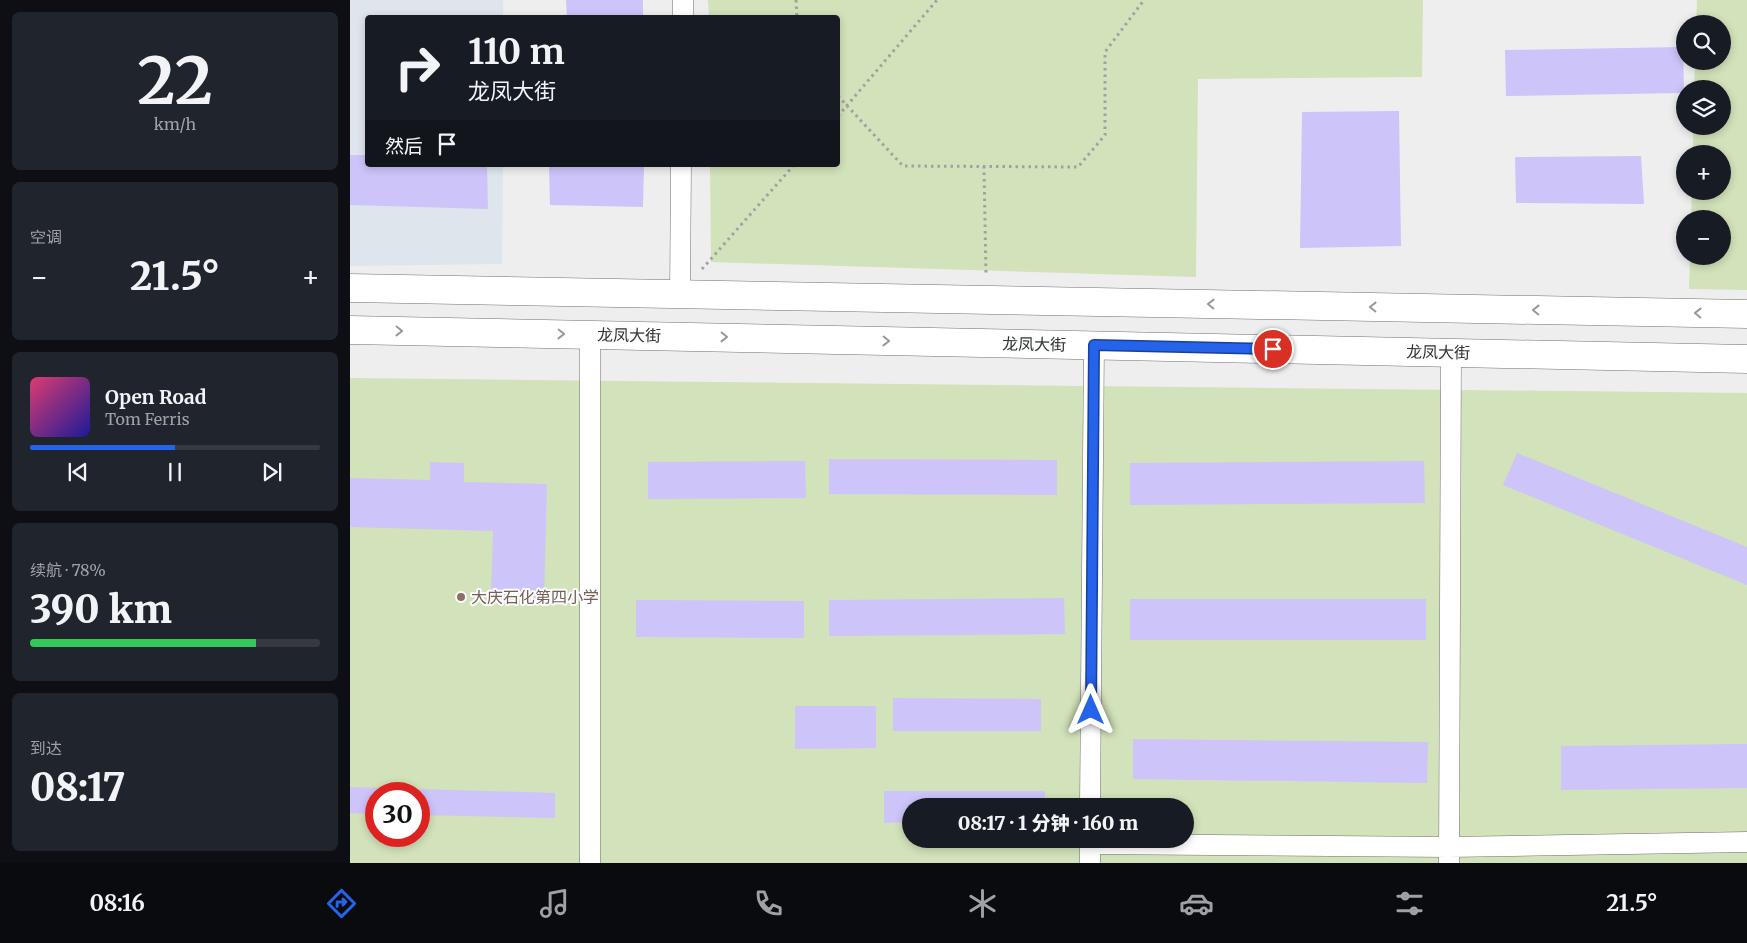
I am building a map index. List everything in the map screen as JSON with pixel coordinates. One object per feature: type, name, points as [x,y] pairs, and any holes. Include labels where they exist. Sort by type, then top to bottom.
[{"type":"main road","points":[[350,288],[1747,314]]},
{"type":"main road","name":"龙凤大街","points":[[350,330],[1747,358]]},
{"type":"street","points":[[683,0],[683,15]]},
{"type":"street","points":[[680,294],[681,167]]},
{"type":"street","points":[[590,334],[590,863]]},
{"type":"street","points":[[1090,798],[1094,345]]},
{"type":"street","points":[[1449,855],[1452,352]]},
{"type":"street","points":[[1090,849],[1449,855],[1747,842]]},
{"type":"path","points":[[796,0],[797,15]]},
{"type":"path","points":[[840,114],[937,0]]},
{"type":"path","points":[[840,98],[904,166],[1078,167],[1105,135],[1105,52],[1143,0]]},
{"type":"path","points":[[984,166],[986,299]]},
{"type":"path","points":[[680,294],[792,167]]},
{"type":"shaded area","points":[[350,0],[503,0],[503,15],[365,15],[365,167],[503,167],[502,264],[350,266]]},
{"type":"green space","points":[[708,0],[1423,0],[1422,77],[1198,79],[1196,277],[711,262],[710,167],[840,167],[840,15],[709,15]]},
{"type":"green space","points":[[1697,0],[1747,0],[1747,290],[1689,289],[1690,265],[1731,265],[1731,210],[1691,210],[1692,200],[1731,200],[1731,145],[1693,145],[1693,135],[1731,135],[1731,80],[1694,80],[1695,70],[1731,70],[1731,15],[1696,15]]},
{"type":"green space","points":[[350,378],[1747,393],[1747,863],[350,863]]},
{"type":"building","points":[[566,0],[643,0],[643,15],[567,15]]},
{"type":"building","points":[[1676,47],[1676,70],[1684,70],[1684,80],[1676,80],[1676,93],[1506,96],[1505,50]]},
{"type":"building","points":[[1399,111],[1401,246],[1300,248],[1302,112]]},
{"type":"building","points":[[350,155],[365,155],[365,167],[487,167],[488,209],[350,205]]},
{"type":"building","points":[[1641,156],[1644,204],[1516,203],[1515,157]]},
{"type":"building","points":[[549,167],[644,167],[643,207],[550,205]]},
{"type":"building","points":[[1517,453],[1747,547],[1747,585],[1503,485]]},
{"type":"building","points":[[829,459],[1057,460],[1057,495],[829,494]]},
{"type":"building","points":[[805,461],[806,498],[648,499],[648,462]]},
{"type":"building","points":[[1424,461],[1425,503],[1130,505],[1130,463]]},
{"type":"building","points":[[430,462],[464,463],[464,482],[547,484],[544,599],[491,598],[493,531],[350,527],[350,478],[430,480]]},
{"type":"building","points":[[1064,598],[1065,634],[829,636],[829,600]]},
{"type":"building","points":[[1130,599],[1426,599],[1426,640],[1130,640]]},
{"type":"building","points":[[636,600],[804,601],[804,638],[636,637]]},
{"type":"building","points":[[893,698],[1041,699],[1041,731],[893,731]]},
{"type":"building","points":[[795,706],[876,706],[876,748],[795,749]]},
{"type":"building","points":[[1133,739],[1428,742],[1427,783],[1133,779]]},
{"type":"building","points":[[1747,744],[1747,788],[1561,790],[1561,746]]},
{"type":"building","points":[[350,787],[365,787],[365,814],[350,813]]},
{"type":"building","points":[[430,789],[555,793],[555,818],[430,815]]},
{"type":"building","points":[[884,791],[1045,791],[1045,798],[902,798],[902,822],[884,823]]},
{"type":"place","name":"大庆石化第四小学","points":[[461,597]]},
{"type":"route","points":[[1091,710],[1094,345],[1273,349]]}]
